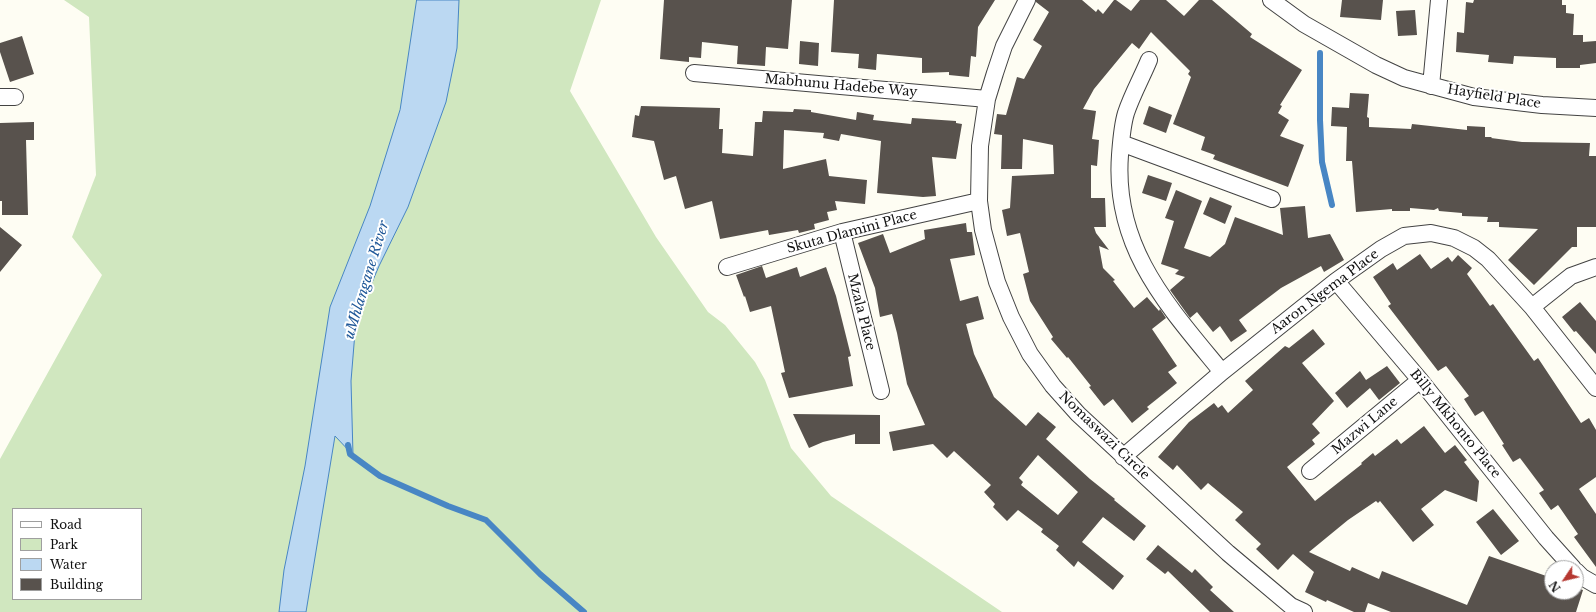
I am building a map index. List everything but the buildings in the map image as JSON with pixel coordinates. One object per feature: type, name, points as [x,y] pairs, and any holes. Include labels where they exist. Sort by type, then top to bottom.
[{"type":"street","name":"Nomaswazi Circle","points":[[1027,0],[1004,46],[987,99],[980,146],[979,201],[983,230],[997,282],[1011,317],[1030,354],[1053,386],[1078,414],[1228,553],[1291,606],[1304,612]]},
{"type":"street","name":"Hayfield Place","points":[[1271,0],[1304,24],[1376,65],[1404,78],[1474,97],[1506,102],[1596,108]]},
{"type":"street","points":[[1431,86],[1439,0]]},
{"type":"street","points":[[1148,60],[1126,114],[1121,143],[1118,178],[1122,209],[1136,250],[1167,305],[1222,372]]},
{"type":"street","name":"Mabhunu Hadebe Way","points":[[694,73],[987,99]]},
{"type":"street","points":[[1121,143],[1272,199]]},
{"type":"street","name":"Skuta Dlamini Place","points":[[727,267],[842,232],[979,201]]},
{"type":"street","name":"Mzala Place","points":[[842,232],[881,391]]},
{"type":"street","name":"Aaron Ngema Place","points":[[1123,457],[1222,372],[1336,280],[1381,249],[1404,236],[1431,233],[1454,238],[1474,248],[1488,259],[1532,307],[1596,388]]},
{"type":"street","points":[[1532,307],[1571,276],[1596,268]]},
{"type":"street","name":"Billy Mkhonto Place","points":[[1336,280],[1420,380],[1546,538],[1566,560]]},
{"type":"street","name":"Mazwi Lane","points":[[1310,471],[1420,380]]},
{"type":"street","points":[[1584,578],[1596,585]]},
{"type":"green space","points":[[64,0],[601,0],[570,91],[656,237],[708,312],[725,325],[755,362],[765,380],[791,448],[831,496],[1002,612],[0,612],[0,459],[102,275],[72,237],[96,175],[89,17]]},
{"type":"water","name":"uMhlangane River","points":[[417,0],[459,0],[457,48],[446,102],[408,207],[379,266],[356,320],[351,381],[353,455],[335,436],[306,612],[279,612],[284,570],[305,466],[330,307],[370,206],[400,110]]},
{"type":"waterway","points":[[1320,53],[1320,120],[1322,162],[1332,205]]},
{"type":"waterway","points":[[348,445],[350,454],[380,476],[448,506],[486,520],[540,574],[584,612]]}]
